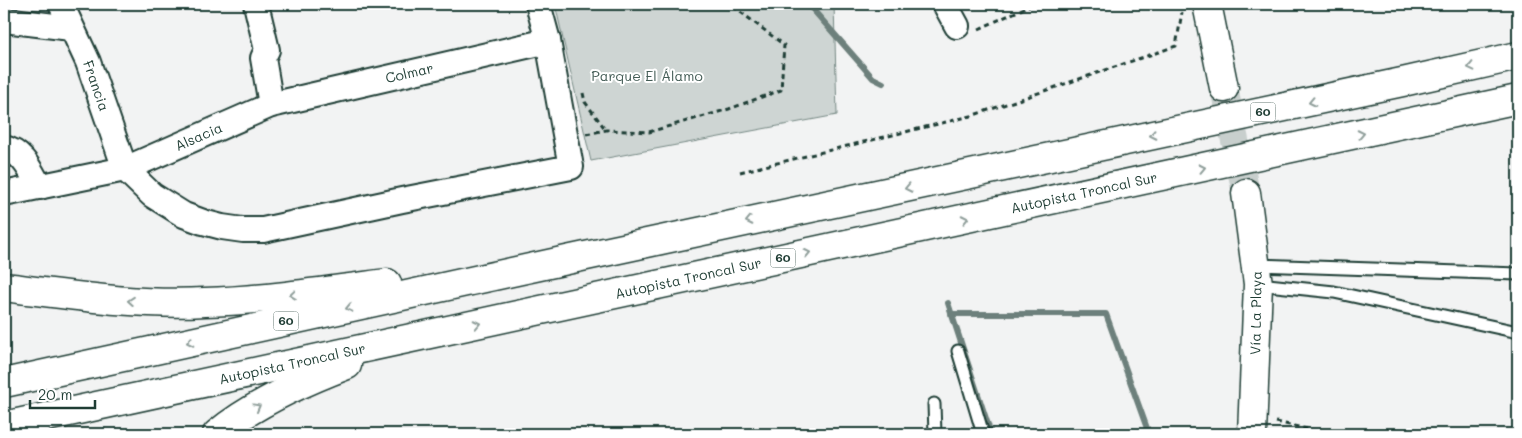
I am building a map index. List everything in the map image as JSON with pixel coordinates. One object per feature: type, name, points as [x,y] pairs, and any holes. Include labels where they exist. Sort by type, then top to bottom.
[{"type":"main road","points":[[1207,4],[1210,27],[1224,88]]},
{"type":"main road","name":"60","points":[[4,383],[567,260],[1397,84],[1518,56]]},
{"type":"main road","name":"Autopista Troncal Sur","points":[[4,426],[1428,120],[1518,99]]},
{"type":"main road","name":"Vía La Playa","points":[[1246,193],[1257,275],[1253,426]]},
{"type":"main road","points":[[4,287],[135,302],[204,302],[293,295],[567,260]]},
{"type":"main road","points":[[217,434],[244,415],[323,374],[429,334]]},
{"type":"street","name":"Francia","points":[[61,4],[88,62],[125,169]]},
{"type":"street","points":[[256,4],[266,50],[263,58],[271,105]]},
{"type":"street","points":[[125,169],[152,195],[184,215],[222,227],[263,230],[402,200],[571,167],[548,40],[538,4]]},
{"type":"street","points":[[945,4],[957,26]]},
{"type":"street","points":[[4,20],[71,28]]},
{"type":"street","name":"Colmar","points":[[271,105],[548,40]]},
{"type":"street","name":"Alsacia","points":[[4,194],[125,169],[271,105]]},
{"type":"street","points":[[4,148],[10,149],[24,160],[40,187]]},
{"type":"lane","points":[[1257,275],[1518,274]]},
{"type":"lane","points":[[1257,275],[1518,332]]},
{"type":"lane","points":[[958,351],[983,434]]},
{"type":"lane","points":[[934,404],[935,434]]},
{"type":"path","points":[[581,84],[585,102],[606,130],[649,132],[729,110],[781,90],[784,45],[730,4]]},
{"type":"path","points":[[957,26],[966,35],[1033,4]]},
{"type":"path","points":[[740,172],[972,116],[1176,46],[1184,4]]},
{"type":"path","points":[[1253,426],[1330,434]]},
{"type":"green space","name":"Parque El Álamo","points":[[555,4],[834,4],[837,115],[591,161]]},
{"type":"waterway","points":[[808,4],[873,78],[883,83]]},
{"type":"waterway","points":[[948,303],[991,434]]},
{"type":"waterway","points":[[951,314],[1106,314],[1149,434]]},
{"type":"tunnel","points":[[1224,88],[1246,193]]}]
